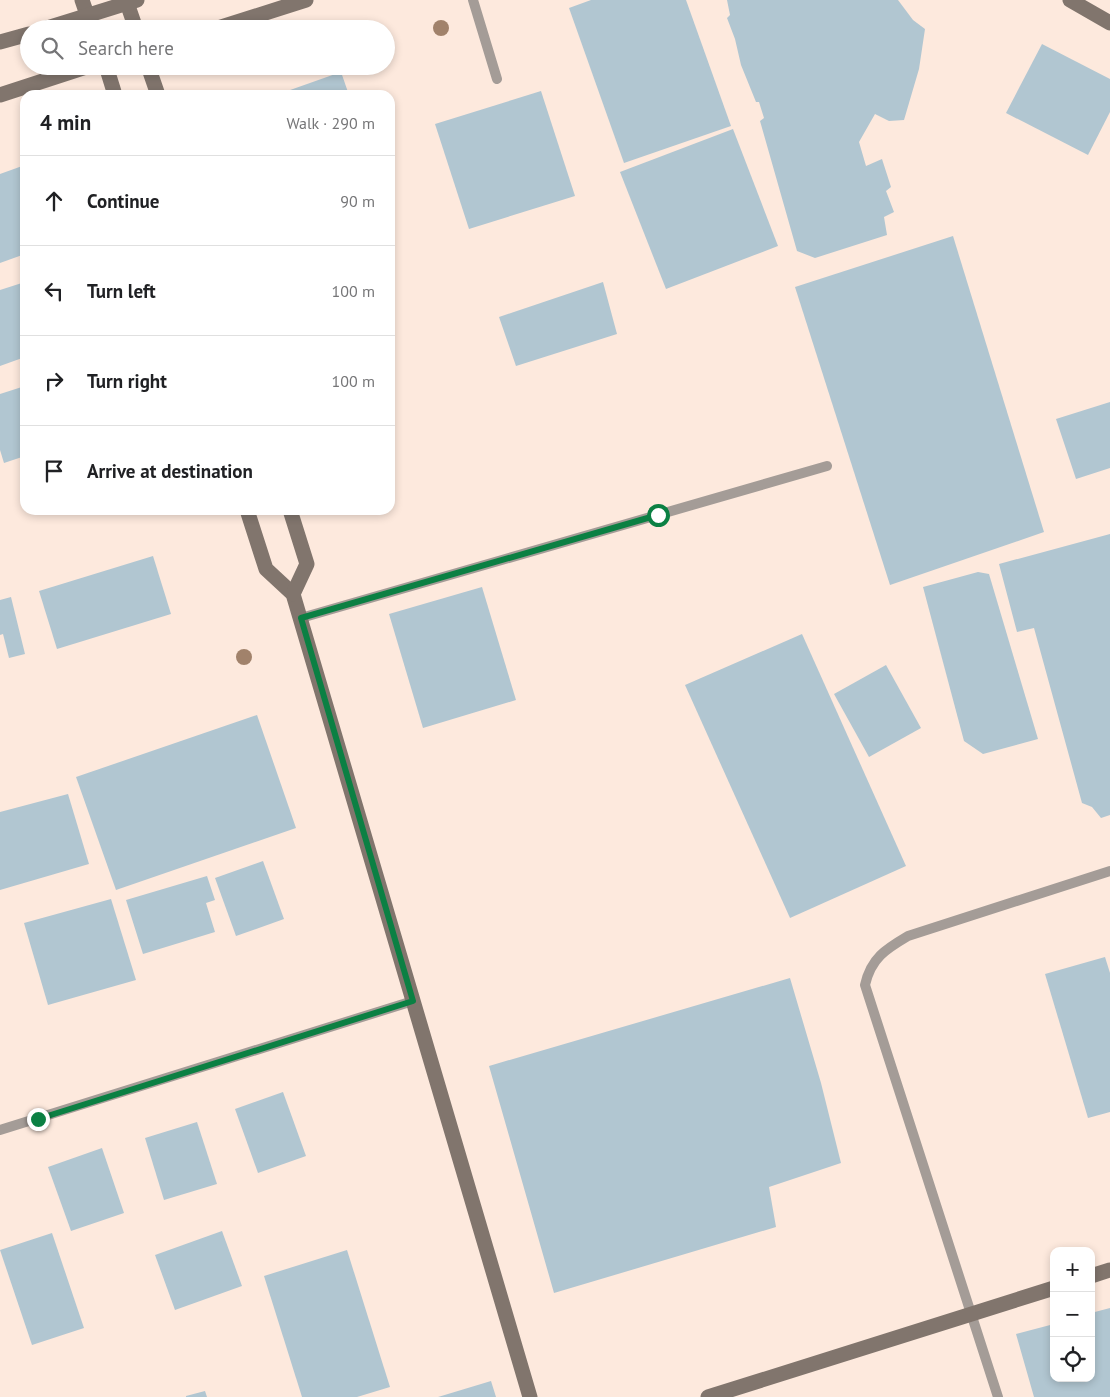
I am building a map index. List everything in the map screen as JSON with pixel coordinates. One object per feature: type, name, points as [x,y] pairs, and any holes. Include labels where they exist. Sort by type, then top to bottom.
[{"type":"street","points":[[82,0],[89,20]]},
{"type":"street","points":[[243,20],[306,0]]},
{"type":"street","points":[[1070,0],[1110,23]]},
{"type":"street","points":[[94,20],[130,1],[134,20]]},
{"type":"street","points":[[0,42],[20,36]]},
{"type":"street","points":[[0,95],[61,75]]},
{"type":"street","points":[[109,75],[113,90]]},
{"type":"street","points":[[151,75],[156,90]]},
{"type":"street","points":[[249,515],[266,568],[293,594],[301,618],[530,1397]]},
{"type":"street","points":[[292,515],[307,564],[293,594]]},
{"type":"street","points":[[1095,1275],[1110,1270]]},
{"type":"street","points":[[708,1397],[1050,1289]]},
{"type":"lane","points":[[473,0],[497,79]]},
{"type":"lane","points":[[301,618],[827,466]]},
{"type":"lane","points":[[998,1397],[865,984],[868,971],[875,960],[889,947],[908,936],[1110,871]]},
{"type":"lane","points":[[0,1130],[413,1001]]},
{"type":"building","points":[[591,0],[686,0],[731,126],[624,163],[569,8]]},
{"type":"building","points":[[727,0],[898,0],[913,20],[925,29],[919,69],[904,120],[889,121],[875,114],[859,142],[866,166],[882,159],[891,187],[886,191],[894,212],[884,217],[887,235],[815,258],[797,251],[760,121],[764,118],[759,102],[756,102],[741,65],[735,39],[727,18],[730,15]]},
{"type":"building","points":[[1042,44],[1110,79],[1110,112],[1088,155],[1006,113]]},
{"type":"building","points":[[333,75],[342,75],[347,90],[290,90]]},
{"type":"building","points":[[541,91],[575,196],[469,229],[435,124]]},
{"type":"building","points":[[733,129],[778,246],[666,289],[620,172]]},
{"type":"building","points":[[20,167],[20,256],[0,263],[0,174]]},
{"type":"building","points":[[953,236],[1044,532],[890,585],[795,287]]},
{"type":"building","points":[[603,282],[617,334],[516,366],[499,317]]},
{"type":"building","points":[[20,284],[20,359],[0,366],[0,290]]},
{"type":"building","points":[[20,388],[20,458],[4,463],[0,450],[0,394]]},
{"type":"building","points":[[1110,402],[1110,468],[1076,479],[1056,419]]},
{"type":"building","points":[[1110,534],[1110,815],[1101,818],[1092,807],[1082,803],[1034,628],[1017,632],[999,564]]},
{"type":"building","points":[[153,556],[171,614],[57,649],[39,591]]},
{"type":"building","points":[[978,572],[989,574],[1038,739],[983,754],[964,741],[923,587]]},
{"type":"building","points":[[482,587],[516,700],[423,728],[389,614]]},
{"type":"building","points":[[11,597],[25,654],[9,658],[3,634],[0,635],[0,600]]},
{"type":"building","points":[[802,634],[906,866],[790,918],[685,685]]},
{"type":"building","points":[[886,665],[921,728],[869,757],[834,694]]},
{"type":"building","points":[[257,715],[296,828],[116,890],[76,777]]},
{"type":"building","points":[[68,794],[89,864],[0,890],[0,812]]},
{"type":"building","points":[[263,861],[284,919],[236,936],[215,878]]},
{"type":"building","points":[[207,876],[215,900],[206,903],[215,932],[143,954],[126,900]]},
{"type":"building","points":[[111,899],[136,980],[48,1005],[24,923]]},
{"type":"building","points":[[1105,957],[1110,973],[1110,1112],[1088,1118],[1045,974]]},
{"type":"building","points":[[790,978],[821,1083],[841,1163],[769,1187],[776,1227],[554,1293],[489,1066]]},
{"type":"building","points":[[283,1092],[306,1156],[258,1173],[235,1109]]},
{"type":"building","points":[[197,1122],[217,1184],[164,1200],[145,1138]]},
{"type":"building","points":[[102,1148],[124,1213],[71,1231],[48,1167]]},
{"type":"building","points":[[222,1231],[242,1286],[175,1310],[155,1255]]},
{"type":"building","points":[[52,1233],[84,1328],[32,1345],[0,1250]]},
{"type":"building","points":[[347,1250],[390,1387],[357,1397],[302,1397],[264,1276]]},
{"type":"building","points":[[1110,1308],[1110,1397],[1034,1397],[1016,1334],[1050,1325],[1050,1382],[1095,1382],[1095,1312]]},
{"type":"building","points":[[491,1381],[496,1397],[438,1397]]},
{"type":"building","points":[[205,1391],[207,1397],[186,1397],[186,1396]]},
{"type":"route","points":[[38,1119],[413,1001],[301,618],[658,515]]}]
